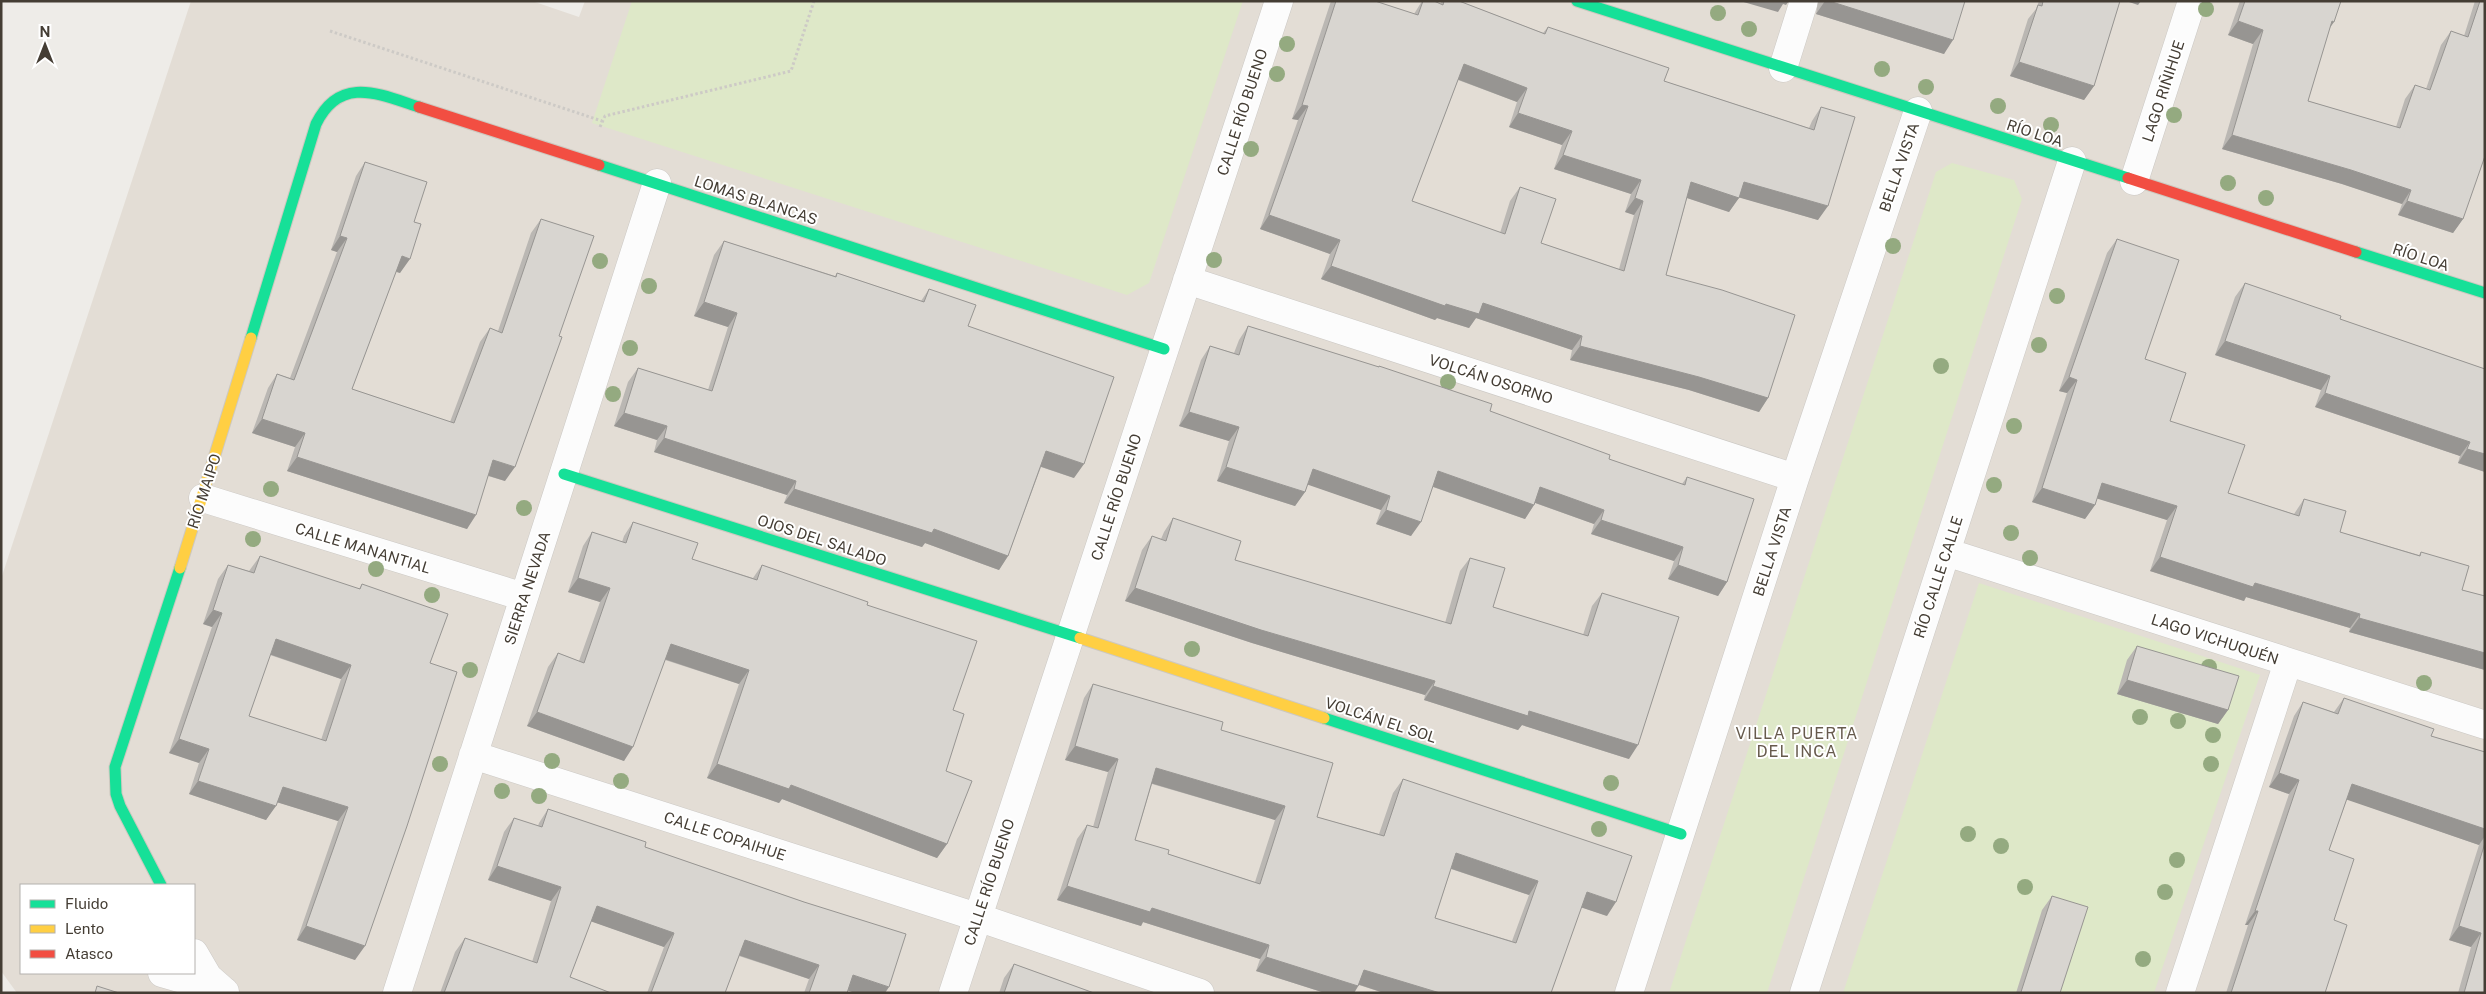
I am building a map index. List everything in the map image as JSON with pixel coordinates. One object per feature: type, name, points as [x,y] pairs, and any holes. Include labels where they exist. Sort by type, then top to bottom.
[{"type":"street","name":"CALLE RÍO BUENO","points":[[952,993],[1279,1]]},
{"type":"street","name":"RÍO LOA","points":[[1577,1],[2485,293]]},
{"type":"street","points":[[1783,68],[1804,1]]},
{"type":"street","name":"LAGO RIÑIHUE","points":[[2134,181],[2192,1]]},
{"type":"street","name":"LOMAS BLANCAS","points":[[336,97],[363,90],[377,93],[1164,349]]},
{"type":"street","name":"RÍO MAIPO","points":[[160,884],[120,806],[114,780],[115,767],[203,498],[316,124],[326,104],[336,97]]},
{"type":"street","name":"BELLA VISTA","points":[[1629,993],[1682,834],[1795,478],[1918,111]]},
{"type":"street","name":"RÍO CALLE CALLE","points":[[1804,993],[2072,161]]},
{"type":"street","name":"SIERRA NEVADA","points":[[397,993],[657,183]]},
{"type":"street","name":"VOLCÁN OSORNO","points":[[1187,280],[1795,478]]},
{"type":"street","name":"OJOS DEL SALADO","points":[[564,474],[1070,635]]},
{"type":"street","name":"CALLE MANANTIAL","points":[[203,498],[524,597]]},
{"type":"street","name":"LAGO VICHUQUÉN","points":[[1946,552],[2485,725]]},
{"type":"street","name":"VOLCÁN EL SOL","points":[[1070,635],[1682,834]]},
{"type":"street","points":[[2180,993],[2288,662]]},
{"type":"street","name":"CALLE COPAIHUE","points":[[473,755],[977,917],[1200,993]]},
{"type":"street","points":[[195,955],[208,977],[225,992]]},
{"type":"street","points":[[165,974],[225,992]]},
{"type":"path","points":[[598,134],[605,116],[791,70],[814,1]]},
{"type":"path","points":[[330,31],[602,121]]},
{"type":"shaded area","points":[[191,1],[532,1],[579,17],[585,1],[2485,1],[2485,993],[17,993],[1,971],[1,579]]},
{"type":"green space","points":[[632,1],[1243,1],[1149,283],[1127,295],[592,123]]},
{"type":"green space","points":[[1952,163],[2014,180],[2022,199],[1767,993],[1669,993],[1936,172]]},
{"type":"green space","points":[[1979,583],[2260,675],[2154,993],[1843,993]]},
{"type":"building","points":[[1336,1],[1375,1],[1418,15],[1423,1],[1434,1],[1443,5],[1444,1],[1459,1],[1545,34],[1548,27],[1669,68],[1664,81],[1814,130],[1821,107],[1855,117],[1828,206],[1744,182],[1739,198],[1691,182],[1666,275],[1722,290],[1795,315],[1768,398],[1699,377],[1580,346],[1582,336],[1483,303],[1479,314],[1446,304],[1445,306],[1331,266],[1340,240],[1269,215],[1308,106],[1302,105]],"holes":[[[1464,64],[1527,88],[1518,113],[1572,131],[1563,155],[1641,180],[1635,198],[1643,201],[1624,271],[1541,243],[1556,199],[1520,187],[1505,234],[1412,201]]]},
{"type":"building","points":[[1829,1],[1965,1],[1953,40]]},
{"type":"building","points":[[2043,1],[2120,1],[2094,86],[2019,62],[2038,5],[2042,6]]},
{"type":"building","points":[[2245,1],[2341,1],[2334,22],[2332,21],[2308,101],[2400,128],[2415,85],[2430,90],[2451,31],[2468,37],[2480,1],[2485,1],[2485,156],[2463,219],[2407,201],[2411,190],[2232,135],[2263,30],[2238,21]]},
{"type":"building","points":[[365,162],[427,182],[414,222],[421,224],[410,259],[402,256],[352,389],[454,423],[490,328],[502,333],[541,219],[594,236],[559,336],[562,337],[515,467],[493,460],[476,515],[297,457],[305,433],[262,419],[277,374],[294,380],[347,238],[340,236]]},
{"type":"building","points":[[2117,239],[2179,260],[2145,359],[2186,373],[2170,421],[2245,445],[2228,493],[2299,516],[2304,499],[2346,511],[2340,532],[2420,556],[2421,552],[2469,566],[2462,590],[2485,596],[2485,653],[2359,618],[2360,614],[2255,583],[2253,587],[2160,557],[2177,506],[2102,483],[2095,505],[2042,488],[2077,380],[2069,377]]},
{"type":"building","points":[[724,241],[836,277],[837,273],[924,302],[929,289],[976,305],[968,326],[1114,377],[1084,464],[1046,451],[1008,556],[934,529],[932,533],[794,489],[796,481],[664,438],[667,426],[624,413],[638,368],[712,391],[737,313],[704,302]]},
{"type":"building","points":[[2245,283],[2341,316],[2340,319],[2485,369],[2485,454],[2467,449],[2470,442],[2325,393],[2330,376],[2225,341]]},
{"type":"building","points":[[1248,326],[1379,366],[1492,404],[1490,411],[1610,455],[1609,459],[1685,485],[1687,477],[1754,499],[1727,582],[1678,565],[1683,547],[1601,520],[1604,510],[1540,487],[1534,505],[1438,471],[1421,522],[1386,510],[1390,496],[1313,469],[1305,492],[1226,467],[1239,427],[1189,412],[1210,346],[1239,355]]},
{"type":"building","points":[[1173,518],[1241,541],[1235,560],[1451,624],[1470,558],[1505,568],[1493,607],[1588,636],[1602,593],[1679,617],[1638,745],[1529,711],[1528,716],[1433,686],[1435,681],[1261,630],[1135,588],[1152,536],[1166,541]]},
{"type":"building","points":[[633,522],[698,543],[692,559],[757,580],[762,565],[868,602],[867,605],[977,641],[953,710],[964,714],[946,771],[972,781],[947,844],[791,785],[789,789],[717,764],[749,670],[671,644],[633,747],[537,712],[558,653],[584,663],[610,588],[578,578],[592,532],[626,543]]},
{"type":"building","points":[[260,556],[360,589],[362,584],[448,614],[430,663],[457,672],[407,826],[365,946],[306,926],[348,807],[283,787],[276,806],[198,781],[209,749],[179,739],[222,613],[213,610],[228,565],[254,573]],"holes":[[[276,639],[351,665],[326,741],[249,716]]]},
{"type":"building","points":[[2137,646],[2239,676],[2228,710],[2127,680]]},
{"type":"building","points":[[1093,684],[1223,722],[1221,730],[1333,763],[1317,817],[1384,836],[1403,779],[1632,856],[1616,902],[1587,892],[1551,993],[1440,993],[1364,970],[1358,986],[1266,957],[1269,945],[1152,908],[1150,912],[1067,886],[1087,825],[1098,828],[1118,759],[1075,746]],"holes":[[[1156,768],[1285,806],[1260,884],[1168,854],[1169,850],[1135,840]],[[1456,853],[1538,881],[1516,943],[1435,918]]]},
{"type":"building","points":[[2344,698],[2434,729],[2431,736],[2485,752],[2485,829],[2352,784],[2329,850],[2354,859],[2334,920],[2347,925],[2325,993],[2231,993],[2258,911],[2255,911],[2299,780],[2279,773],[2303,702],[2338,714]]},
{"type":"building","points":[[548,809],[646,842],[645,847],[804,902],[906,934],[889,987],[853,975],[847,993],[809,993],[819,965],[745,940],[725,993],[651,993],[674,933],[597,906],[570,977],[611,993],[444,993],[465,938],[537,963],[561,887],[497,866],[514,818],[542,827]]},
{"type":"building","points":[[2485,843],[2485,993],[2464,993],[2481,933],[2459,926]]},
{"type":"building","points":[[2052,896],[2088,907],[2060,993],[2023,993],[2021,992]]},
{"type":"building","points":[[1014,964],[1094,993],[1004,993]]},
{"type":"building","points":[[97,986],[119,993],[95,993]]},
{"type":"traffic: fast","points":[[1577,1],[2128,178]]},
{"type":"traffic: fast","points":[[251,338],[316,124],[326,109],[337,99],[349,94],[362,92],[389,97],[419,107]]},
{"type":"traffic: fast","points":[[599,165],[1164,349]]},
{"type":"traffic: fast","points":[[2356,252],[2485,293]]},
{"type":"traffic: fast","points":[[564,474],[1080,638]]},
{"type":"traffic: fast","points":[[160,884],[120,806],[116,794],[115,767],[180,568]]},
{"type":"traffic: fast","points":[[1324,718],[1681,834]]},
{"type":"traffic: slow","points":[[180,568],[251,338]]},
{"type":"traffic: slow","points":[[1080,638],[1324,718]]},
{"type":"traffic: jam","points":[[419,107],[599,165]]},
{"type":"traffic: jam","points":[[2128,178],[2356,252]]},
{"type":"district","name":"VILLA PUERTA DEL INCA","points":[[1797,742]]}]
